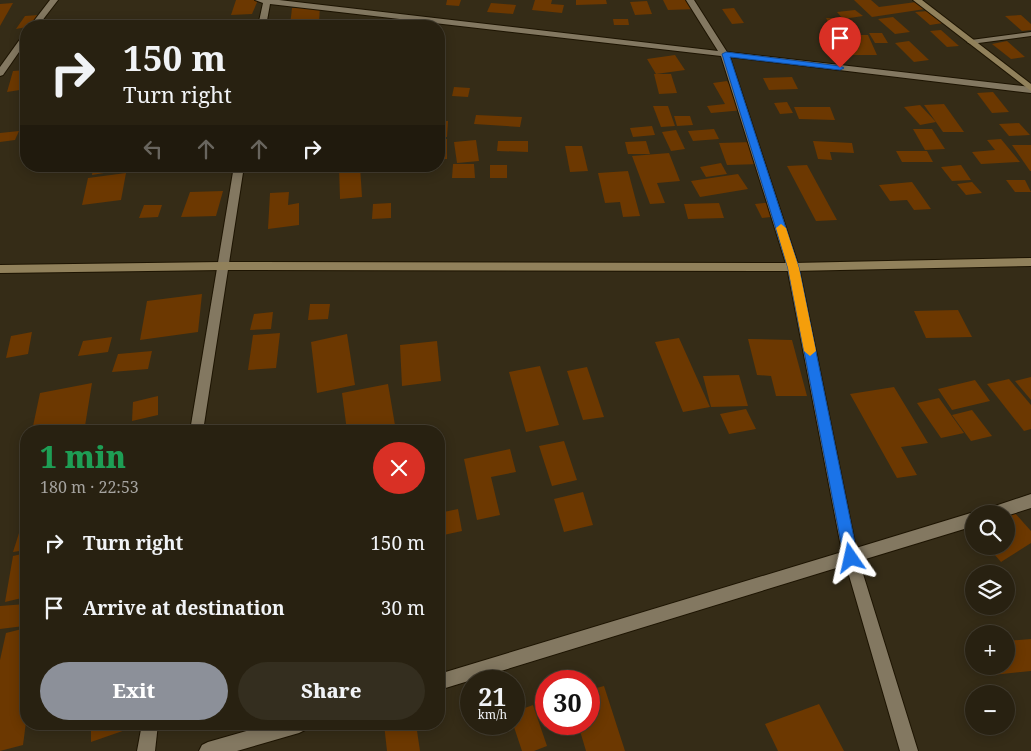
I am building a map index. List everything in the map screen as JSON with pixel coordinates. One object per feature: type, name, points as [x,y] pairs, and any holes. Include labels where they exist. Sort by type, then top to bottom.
[{"type":"street","points":[[39,20],[54,0]]},
{"type":"street","points":[[262,20],[264,0],[435,20]]},
{"type":"street","points":[[690,0],[726,54],[794,268],[851,558],[909,751]]},
{"type":"street","points":[[917,0],[1031,89]]},
{"type":"street","points":[[445,21],[1031,89]]},
{"type":"street","points":[[971,42],[1031,34]]},
{"type":"street","points":[[0,73],[20,45]]},
{"type":"street","points":[[197,425],[238,172]]},
{"type":"street","points":[[0,269],[222,266],[794,268],[1031,262]]},
{"type":"street","points":[[1015,506],[1031,501]]},
{"type":"street","points":[[445,680],[965,522]]},
{"type":"street","points":[[146,751],[149,730]]},
{"type":"street","points":[[208,751],[279,730]]},
{"type":"building","points":[[236,0],[258,0],[252,14],[231,15]]},
{"type":"building","points":[[447,0],[461,0],[459,6],[446,5]]},
{"type":"building","points":[[535,0],[552,0],[551,4],[564,5],[562,13],[532,10]]},
{"type":"building","points":[[576,0],[606,0],[607,4],[576,5]]},
{"type":"building","points":[[663,0],[692,0],[697,9],[668,10]]},
{"type":"building","points":[[854,0],[871,0],[879,7],[916,2],[925,9],[872,17]]},
{"type":"building","points":[[647,1],[652,14],[635,15],[630,2]]},
{"type":"building","points":[[13,3],[0,26],[0,4]]},
{"type":"building","points":[[491,3],[516,5],[513,14],[487,12]]},
{"type":"building","points":[[320,6],[319,20],[291,20],[292,8]]},
{"type":"building","points":[[734,8],[744,23],[732,24],[722,9]]},
{"type":"building","points":[[855,10],[863,16],[843,19],[837,12]]},
{"type":"building","points":[[928,11],[943,23],[930,25],[915,12]]},
{"type":"building","points":[[39,15],[36,20],[22,20],[25,16]]},
{"type":"building","points":[[1021,15],[1031,24],[1031,30],[1022,31],[1005,16]]},
{"type":"building","points":[[893,17],[910,32],[895,34],[878,19]]},
{"type":"building","points":[[826,18],[841,18],[851,35],[868,35],[877,55],[846,55]]},
{"type":"building","points":[[613,19],[628,19],[629,25],[614,25]]},
{"type":"building","points":[[941,30],[959,46],[947,47],[930,31]]},
{"type":"building","points":[[869,33],[882,33],[888,43],[875,43]]},
{"type":"building","points":[[909,41],[929,60],[914,62],[895,43]]},
{"type":"building","points":[[1007,41],[1025,57],[1011,59],[992,44]]},
{"type":"building","points":[[675,55],[685,70],[656,74],[647,59]]},
{"type":"building","points":[[20,70],[20,90],[7,92],[13,71]]},
{"type":"building","points":[[654,74],[671,74],[677,93],[659,94]]},
{"type":"building","points":[[792,77],[798,89],[769,90],[763,78]]},
{"type":"building","points":[[727,81],[744,110],[711,113],[707,106],[725,104],[713,83]]},
{"type":"building","points":[[454,87],[470,88],[468,97],[452,96]]},
{"type":"building","points":[[993,92],[1009,112],[992,113],[977,93]]},
{"type":"building","points":[[787,102],[793,113],[780,114],[774,103]]},
{"type":"building","points":[[944,104],[964,132],[943,132],[924,105]]},
{"type":"building","points":[[920,105],[936,122],[920,125],[904,107]]},
{"type":"building","points":[[653,106],[668,106],[675,126],[661,127]]},
{"type":"building","points":[[794,107],[830,107],[835,120],[799,119]]},
{"type":"building","points":[[476,115],[522,117],[520,127],[474,124]]},
{"type":"building","points":[[674,116],[690,116],[693,125],[677,126]]},
{"type":"building","points":[[445,121],[448,121],[447,137],[445,137]]},
{"type":"building","points":[[1019,123],[1030,135],[1009,136],[999,124]]},
{"type":"building","points":[[652,126],[655,135],[633,137],[630,128]]},
{"type":"building","points":[[714,129],[719,139],[693,141],[688,131]]},
{"type":"building","points":[[913,129],[932,129],[945,149],[925,150]]},
{"type":"building","points":[[676,130],[685,149],[671,151],[662,132]]},
{"type":"building","points":[[19,131],[15,140],[0,142],[0,133]]},
{"type":"building","points":[[445,139],[447,139],[447,159],[445,159]]},
{"type":"building","points":[[1001,139],[1020,162],[981,164],[972,152],[995,150],[987,140]]},
{"type":"building","points":[[476,140],[479,161],[457,163],[454,142]]},
{"type":"building","points":[[498,141],[528,141],[528,152],[497,151]]},
{"type":"building","points":[[646,141],[650,154],[628,154],[625,142]]},
{"type":"building","points":[[813,141],[852,143],[854,153],[830,152],[832,160],[818,159]]},
{"type":"building","points":[[753,142],[761,164],[727,165],[719,143]]},
{"type":"building","points":[[1012,145],[1031,145],[1031,171],[1030,171]]},
{"type":"building","points":[[565,146],[582,146],[588,171],[570,172]]},
{"type":"building","points":[[896,151],[927,151],[933,162],[902,162]]},
{"type":"building","points":[[669,153],[680,181],[657,183],[665,203],[650,204],[632,156]]},
{"type":"building","points":[[721,163],[727,174],[706,177],[700,167]]},
{"type":"building","points":[[453,164],[474,164],[475,178],[452,178]]},
{"type":"building","points":[[490,165],[507,165],[507,178],[490,178]]},
{"type":"building","points":[[807,165],[837,220],[816,221],[787,166]]},
{"type":"building","points":[[961,165],[971,180],[952,181],[941,167]]},
{"type":"building","points":[[628,171],[640,216],[623,217],[620,202],[605,203],[598,173]]},
{"type":"building","points":[[92,172],[110,172],[92,175]]},
{"type":"building","points":[[339,172],[360,172],[362,197],[340,199]]},
{"type":"building","points":[[126,173],[121,200],[82,205],[88,178]]},
{"type":"building","points":[[738,174],[748,189],[700,197],[691,181]]},
{"type":"building","points":[[1006,180],[1025,180],[1031,192],[1015,192]]},
{"type":"building","points":[[912,182],[931,209],[914,210],[907,200],[890,201],[879,185]]},
{"type":"building","points":[[972,182],[982,193],[966,195],[957,184]]},
{"type":"building","points":[[223,191],[216,216],[181,217],[190,192]]},
{"type":"building","points":[[289,192],[288,205],[299,203],[299,225],[268,229],[270,193]]},
{"type":"building","points":[[772,202],[780,216],[762,218],[755,204]]},
{"type":"building","points":[[391,203],[391,218],[372,219],[373,204]]},
{"type":"building","points":[[719,203],[724,218],[688,219],[684,204]]},
{"type":"building","points":[[144,205],[162,205],[158,217],[139,218]]},
{"type":"building","points":[[202,294],[198,332],[140,340],[147,301]]},
{"type":"building","points":[[310,304],[330,304],[328,319],[308,320]]},
{"type":"building","points":[[958,310],[972,337],[926,338],[914,311]]},
{"type":"building","points":[[273,312],[271,329],[250,330],[254,314]]},
{"type":"building","points":[[32,332],[28,354],[6,358],[11,336]]},
{"type":"building","points":[[280,333],[276,368],[248,370],[253,335]]},
{"type":"building","points":[[347,334],[355,385],[317,393],[311,342]]},
{"type":"building","points":[[112,337],[108,352],[78,356],[83,341]]},
{"type":"building","points":[[679,338],[710,407],[683,412],[655,342]]},
{"type":"building","points":[[748,339],[792,340],[807,396],[776,396],[771,376],[757,375]]},
{"type":"building","points":[[437,341],[441,381],[402,386],[400,345]]},
{"type":"building","points":[[152,351],[148,369],[112,372],[118,354]]},
{"type":"building","points":[[540,366],[559,425],[526,432],[509,372]]},
{"type":"building","points":[[587,367],[604,417],[583,420],[567,371]]},
{"type":"building","points":[[739,375],[748,406],[711,407],[703,376]]},
{"type":"building","points":[[1031,377],[1031,400],[1015,381]]},
{"type":"building","points":[[1009,379],[1031,405],[1031,429],[1024,431],[987,384]]},
{"type":"building","points":[[975,380],[990,401],[952,410],[938,389]]},
{"type":"building","points":[[92,383],[85,425],[33,425],[40,393]]},
{"type":"building","points":[[388,384],[395,425],[346,425],[342,393]]},
{"type":"building","points":[[894,387],[928,443],[901,447],[917,475],[897,478],[850,394]]},
{"type":"building","points":[[158,396],[158,415],[132,421],[133,402]]},
{"type":"building","points":[[939,398],[964,433],[941,438],[917,403]]},
{"type":"building","points":[[746,409],[756,429],[729,434],[720,414]]},
{"type":"building","points":[[972,410],[992,436],[971,441],[952,415]]},
{"type":"building","points":[[564,441],[577,480],[552,486],[539,446]]},
{"type":"building","points":[[510,449],[516,472],[491,477],[500,515],[477,520],[464,459]]},
{"type":"building","points":[[583,492],[593,525],[564,532],[554,499]]},
{"type":"building","points":[[458,509],[462,531],[445,535],[445,512]]},
{"type":"building","points":[[1015,513],[1031,531],[1031,543],[1015,553]]},
{"type":"building","points":[[20,530],[20,551],[13,552]]},
{"type":"building","points":[[20,554],[20,598],[5,602],[13,556]]},
{"type":"building","points":[[995,555],[1012,555],[1001,562]]},
{"type":"building","points":[[20,604],[20,626],[0,629],[0,606]]},
{"type":"building","points":[[20,630],[20,730],[25,730],[23,745],[0,751],[0,660],[6,633]]},
{"type":"building","points":[[1031,639],[1031,671],[1015,673],[1015,640]]},
{"type":"building","points":[[604,686],[625,751],[586,751],[581,735],[600,735],[600,687]]},
{"type":"building","points":[[819,704],[844,751],[778,751],[765,724]]},
{"type":"building","points":[[533,705],[535,711],[535,735],[543,735],[547,746],[534,751],[522,751],[517,735],[525,735],[525,708]]},
{"type":"building","points":[[91,730],[125,730],[91,742]]},
{"type":"building","points":[[385,730],[417,730],[420,751],[387,751]]},
{"type":"slow traffic","points":[[781,228],[794,268],[810,351]]},
{"type":"route","points":[[840,68],[726,54],[794,268],[851,558]]}]
